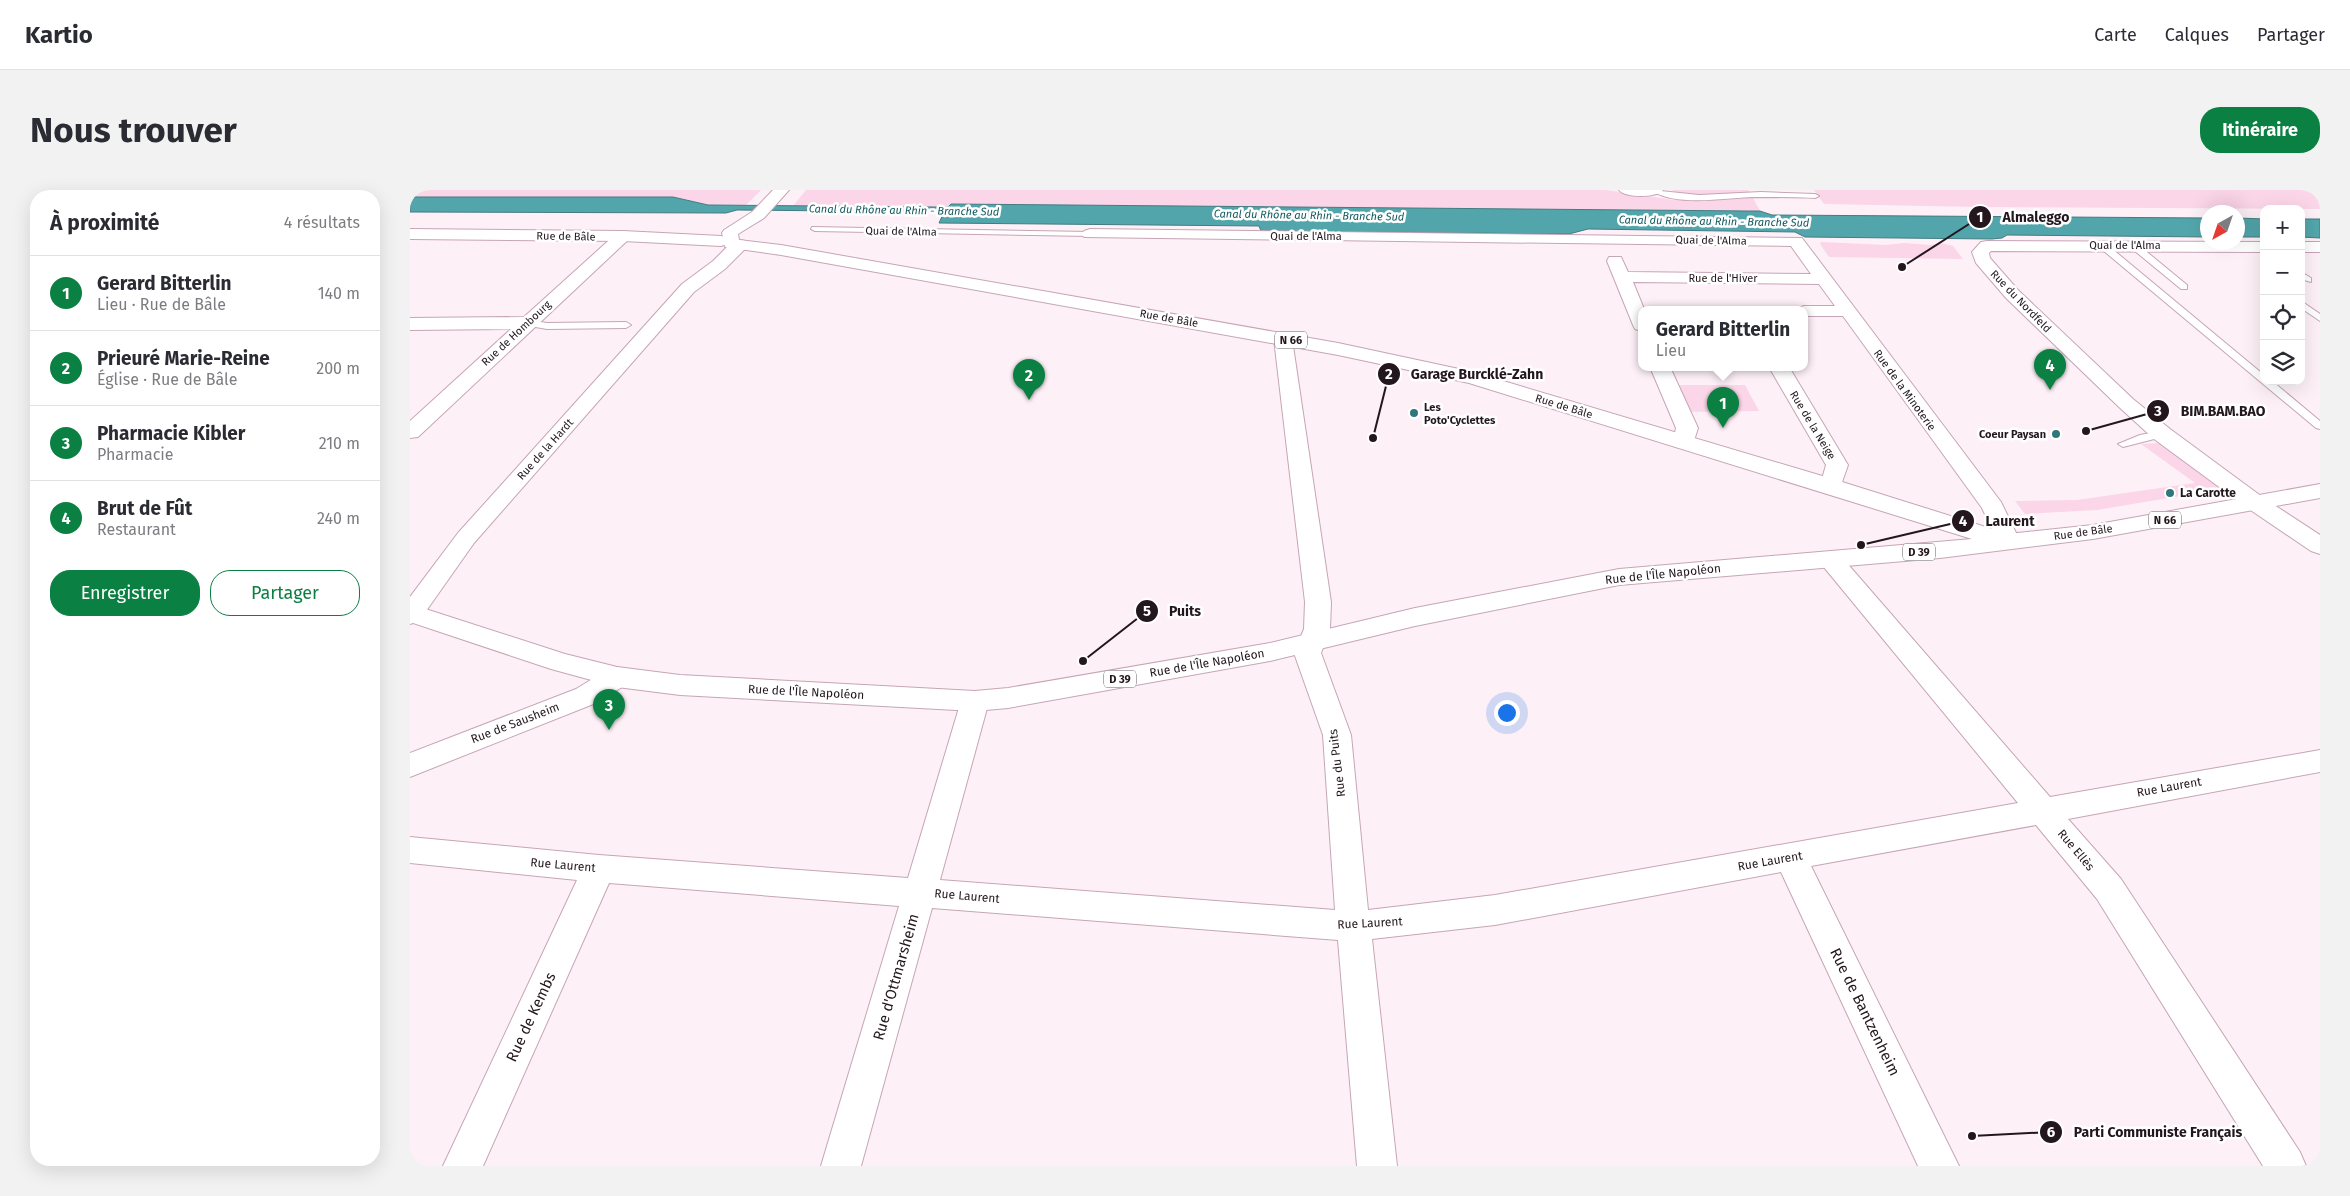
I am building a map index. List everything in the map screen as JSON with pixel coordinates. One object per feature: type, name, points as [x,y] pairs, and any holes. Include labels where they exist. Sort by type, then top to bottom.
[{"type":"street","name":"Rue de la Hardt","points":[[410,613],[466,538],[688,288],[719,264],[730,240],[759,225],[764,210],[781,190]]},
{"type":"street","points":[[1627,190],[1655,190]]},
{"type":"street","name":"Rue de Bâle","points":[[410,234],[623,236],[730,240],[1283,339],[1473,378],[2008,541],[2093,532],[2257,504],[2320,491]]},
{"type":"street","name":"Quai de l'Alma","points":[[1090,234],[1607,238],[1796,242]]},
{"type":"street","name":"Rue de Hombourg","points":[[410,432],[623,236]]},
{"type":"street","points":[[1607,238],[1638,316]]},
{"type":"street","name":"Rue de la Minoterie","points":[[1796,242],[1993,507],[2008,541]]},
{"type":"street","name":"Quai de l'Alma","points":[[1987,246],[2133,245],[2260,247]]},
{"type":"street","name":"Rue du Nordfeld","points":[[1987,246],[1980,252],[1982,259],[2012,294],[2071,352],[2162,434]]},
{"type":"street","points":[[2305,247],[2320,247]]},
{"type":"street","name":"Rue de l'Hiver","points":[[1621,277],[1824,279]]},
{"type":"street","points":[[1808,311],[1847,311]]},
{"type":"street","points":[[410,324],[527,323]]},
{"type":"street","name":"Rue du Puits","points":[[1283,339],[1318,602],[1319,628],[1315,642],[1307,653],[1337,735],[1349,892],[1354,926],[1377,1166]]},
{"type":"street","points":[[1662,371],[1687,428],[1684,442]]},
{"type":"street","name":"Rue de la Neige","points":[[1780,371],[1837,465],[1831,486]]},
{"type":"street","points":[[2162,434],[2257,504],[2320,546]]},
{"type":"street","name":"Rue de l'Île Napoléon","points":[[410,613],[561,662],[617,677],[680,685],[976,701],[1008,698],[1270,652],[1415,617],[1619,577],[1940,550],[2008,541]]},
{"type":"street","name":"Rue Ellès","points":[[1830,560],[2109,889],[2286,1166]]},
{"type":"street","name":"Rue de Sausheim","points":[[410,765],[586,696],[617,677]]},
{"type":"street","name":"Rue d'Ottmarsheim","points":[[841,1166],[976,701]]},
{"type":"street","name":"Rue Laurent","points":[[410,850],[599,869],[1354,926],[1495,910],[1791,858],[2042,809],[2320,761]]},
{"type":"street","name":"Rue de Bantzenheim","points":[[1791,858],[1939,1166]]},
{"type":"street","name":"Rue de Kembs","points":[[462,1166],[599,869]]},
{"type":"lane","points":[[1655,190],[1684,198],[1715,198],[1742,195],[1815,196]]},
{"type":"lane","name":"Quai de l'Alma","points":[[815,229],[1090,234]]},
{"type":"lane","points":[[2102,245],[2260,376]]},
{"type":"lane","points":[[2133,245],[2184,287]]},
{"type":"lane","points":[[2305,307],[2320,318]]},
{"type":"lane","points":[[527,323],[547,326],[626,326]]},
{"type":"lane","points":[[2271,385],[2320,426]]},
{"type":"lane","points":[[2123,444],[2144,436],[2162,434]]},
{"type":"shaded area","points":[[410,190],[761,190],[746,205],[708,205],[673,197],[410,197]]},
{"type":"shaded area","points":[[806,190],[1606,190],[1674,200],[1704,201],[1753,198],[1760,211],[952,204],[949,207],[793,206]]},
{"type":"shaded area","points":[[1672,190],[1748,190],[1750,192],[1699,196],[1680,194]]},
{"type":"shaded area","points":[[1814,190],[2320,190],[2320,209],[2305,209],[2305,205],[2260,205],[2260,209],[2245,209],[2245,205],[2200,205],[2200,208],[1824,204]]},
{"type":"shaded area","points":[[1821,242],[1886,245],[1904,243],[1930,245],[1941,243],[1953,246],[1963,259],[1829,257],[1820,244]]},
{"type":"shaded area","points":[[1668,385],[1745,385],[1759,411],[1680,412]]},
{"type":"shaded area","points":[[2159,443],[2222,489],[2097,510],[2025,514],[2015,501],[2077,500],[2195,483],[2141,444]]},
{"type":"water","name":"Canal du Rhône au Rhin - Branche Sud","points":[[410,197],[673,197],[708,205],[948,207],[951,204],[1760,211],[1772,215],[2200,218],[2200,237],[2007,235],[2002,238],[1992,239],[1805,237],[1795,232],[1588,229],[1569,234],[1261,231],[1259,226],[939,223],[944,212],[737,210],[726,213],[410,212]]},
{"type":"water","points":[[2245,218],[2260,219],[2260,237],[2245,237]]},
{"type":"water","points":[[2305,219],[2320,219],[2320,238],[2305,237]]},
{"type":"place","name":"Almaleggo","points":[[1902,267]]},
{"type":"place","name":"Brut de Fût","points":[[2050,390]]},
{"type":"place","name":"Prieuré Marie-Reine","points":[[1029,400]]},
{"type":"place","name":"Les Poto'Cyclettes","points":[[1414,413]]},
{"type":"place","name":"Gerard Bitterlin","points":[[1723,428]]},
{"type":"place","name":"BIM.BAM.BAO","points":[[2086,431]]},
{"type":"place","name":"Coeur Paysan","points":[[2056,434]]},
{"type":"place","name":"Garage Burcklé-Zahn","points":[[1373,438]]},
{"type":"place","name":"La Carotte","points":[[2170,493]]},
{"type":"place","name":"Laurent","points":[[1861,545]]},
{"type":"place","name":"Puits","points":[[1083,661]]},
{"type":"place","name":"Pharmacie Kibler","points":[[609,730]]},
{"type":"place","name":"Parti Communiste Français","points":[[1972,1136]]}]
